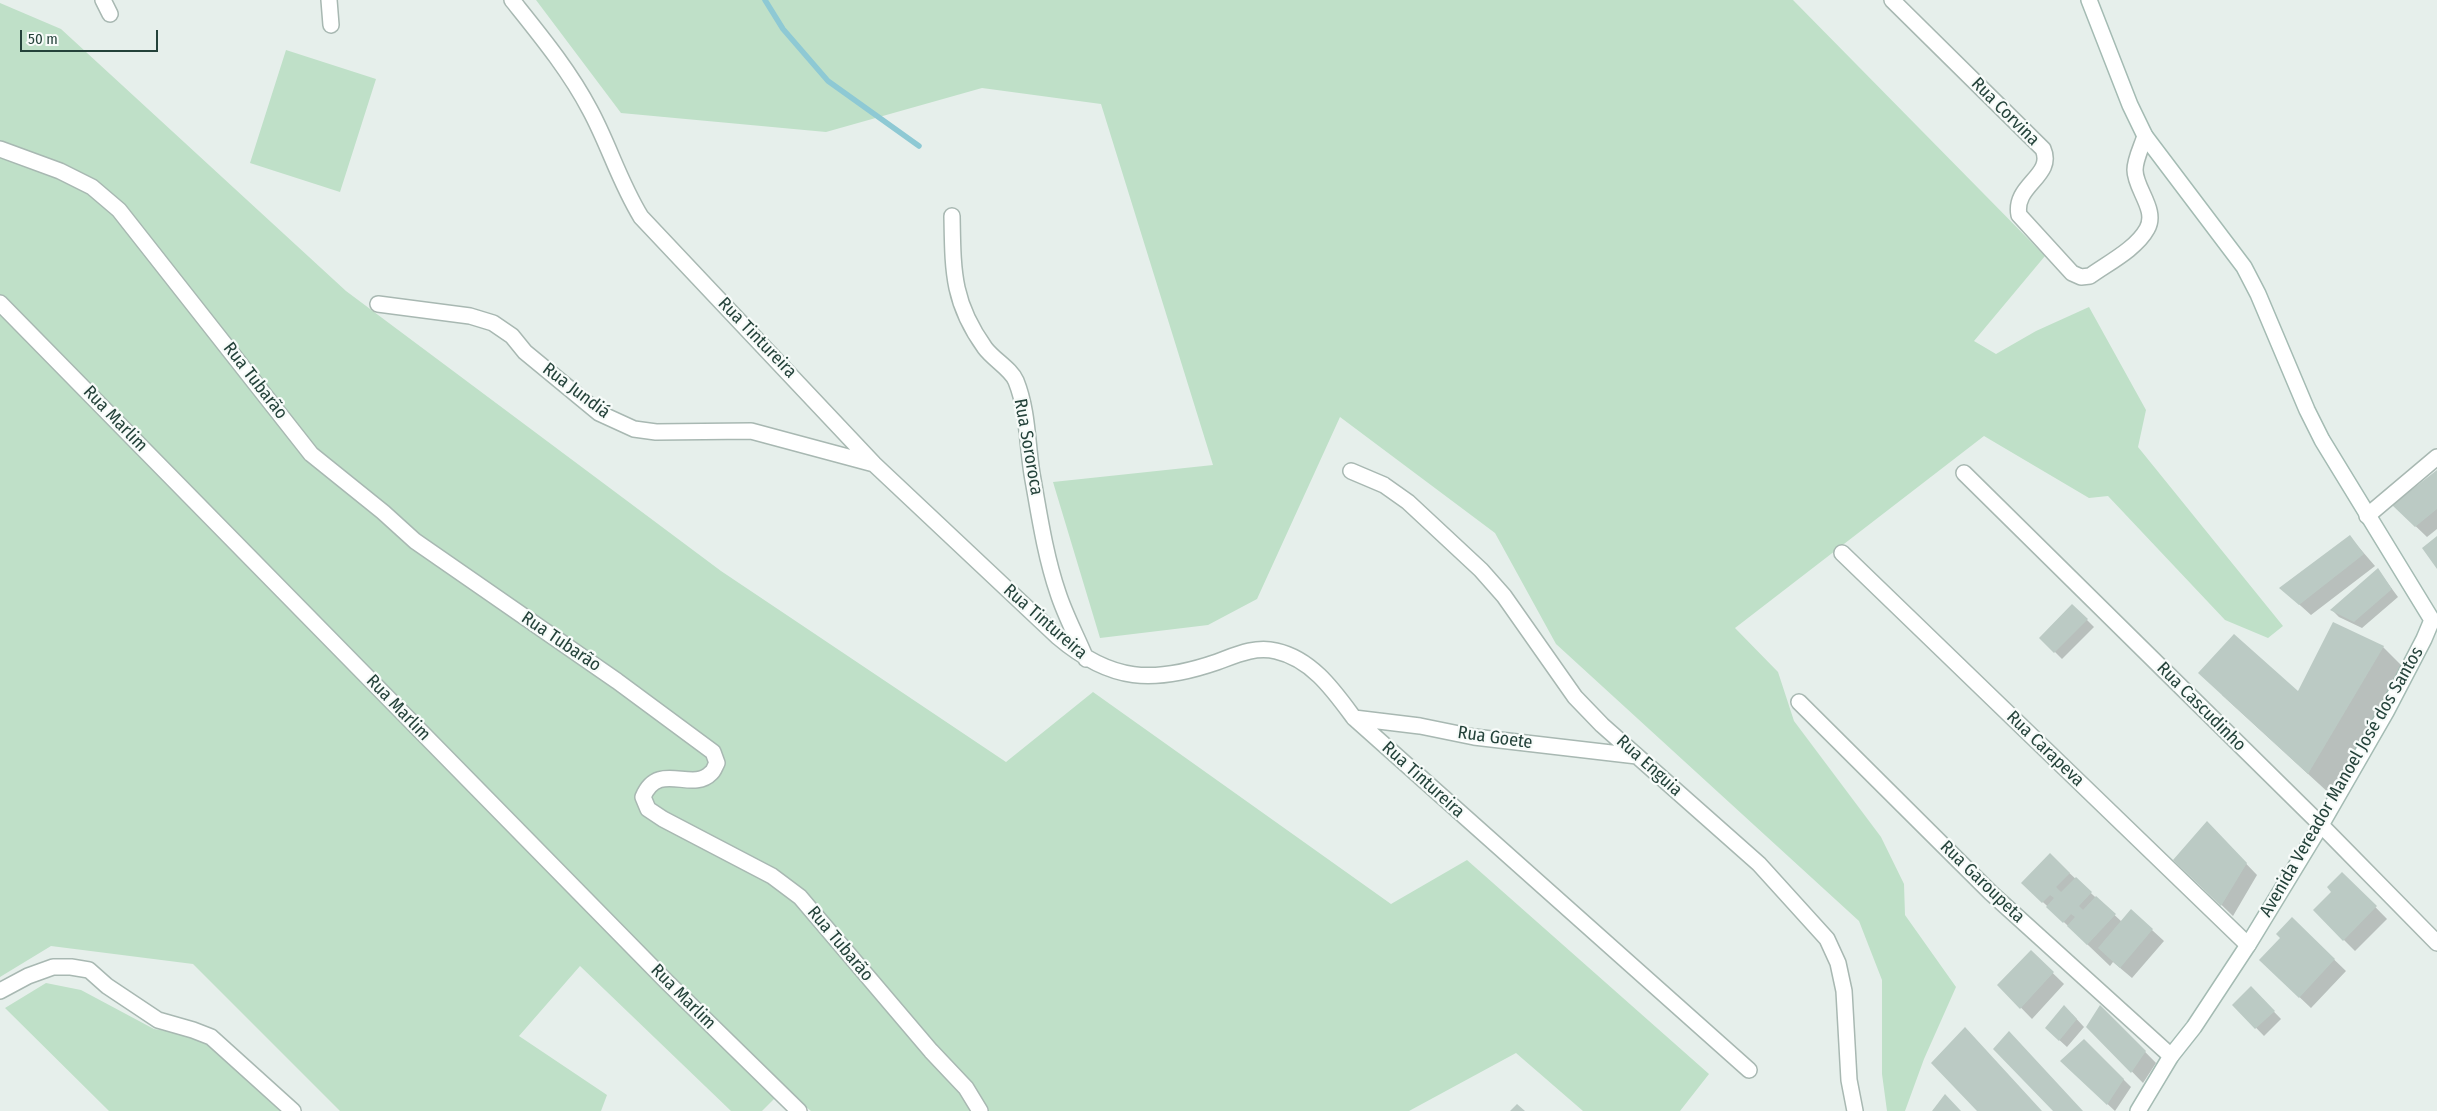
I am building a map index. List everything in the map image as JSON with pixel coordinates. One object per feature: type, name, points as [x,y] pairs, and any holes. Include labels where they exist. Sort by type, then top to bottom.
[{"type":"street","points":[[103,0],[110,14]]},
{"type":"street","points":[[329,0],[331,24]]},
{"type":"street","name":"Rua Tintureira","points":[[512,0],[558,57],[591,110],[625,191],[641,217],[808,391],[874,464],[1058,637],[1087,660],[1106,668],[1136,675],[1166,676],[1196,669],[1250,650],[1276,650],[1304,664],[1326,681],[1354,718],[1749,1070]]},
{"type":"street","name":"Rua Corvina","points":[[1892,0],[2043,149],[2047,158],[2044,167],[2020,196],[2017,206],[2019,215],[2072,273],[2081,277],[2090,276],[2138,240],[2147,229],[2150,221],[2149,213],[2135,169],[2145,136]]},
{"type":"street","name":"Avenida Vereador Manoel José dos Santos","points":[[2089,0],[2130,105],[2145,136],[2244,267],[2258,294],[2307,410],[2367,516],[2434,624],[2386,712],[2248,945],[2194,1027],[2171,1056],[2138,1111]]},
{"type":"street","name":"Rua Tubarão","points":[[0,149],[60,171],[92,187],[119,210],[311,454],[383,512],[415,541],[617,681],[713,752],[717,763],[711,774],[698,779],[670,778],[654,781],[647,788],[643,797],[648,808],[663,819],[772,876],[800,897],[931,1051],[966,1088],[980,1111]]},
{"type":"street","name":"Rua Sororoca","points":[[952,216],[953,270],[959,301],[970,326],[987,351],[1015,379],[1027,425],[1032,473],[1049,561],[1058,594],[1087,660]]},
{"type":"street","name":"Rua Marlim","points":[[0,303],[666,981],[800,1111]]},
{"type":"street","name":"Rua Jundiá","points":[[378,304],[470,316],[493,324],[512,336],[525,352],[599,414],[634,429],[656,432],[751,431],[874,464]]},
{"type":"street","points":[[2367,516],[2437,457]]},
{"type":"street","name":"Rua Enguia","points":[[1351,471],[1384,485],[1408,502],[1481,570],[1504,596],[1575,697],[1637,756],[1759,864],[1827,939],[1838,963],[1844,992],[1849,1080],[1855,1111]]},
{"type":"street","name":"Rua Cascudinho","points":[[1964,473],[2437,943]]},
{"type":"street","name":"Rua Carapeva","points":[[1842,553],[2248,945]]},
{"type":"street","name":"Rua Garoupeta","points":[[1799,702],[1991,893],[2171,1056]]},
{"type":"street","name":"Rua Goete","points":[[1354,718],[1420,726],[1474,737],[1637,756]]},
{"type":"street","points":[[0,991],[28,976],[53,968],[70,967],[90,970],[107,986],[158,1020],[211,1037],[292,1111]]},
{"type":"green space","points":[[536,0],[1793,0],[2045,256],[1974,341],[1996,354],[2036,331],[2089,307],[2146,410],[2138,447],[2283,626],[2268,638],[2225,620],[2108,496],[2089,498],[1984,436],[1735,628],[1778,672],[1794,721],[1881,837],[1904,884],[1905,915],[1956,987],[1924,1059],[1905,1111],[1887,1111],[1882,1074],[1882,980],[1859,921],[1556,644],[1495,533],[1340,417],[1257,599],[1208,625],[1100,638],[1053,482],[1213,465],[1101,104],[982,88],[826,132],[621,113]]},
{"type":"green space","points":[[0,3],[61,29],[346,291],[721,571],[1006,762],[1093,692],[1391,904],[1467,860],[1709,1074],[1680,1111],[1583,1111],[1516,1053],[1409,1111],[811,1111],[784,1089],[762,1111],[731,1111],[580,966],[519,1036],[607,1095],[601,1111],[340,1111],[193,964],[51,946],[0,977]]},
{"type":"green space","points":[[286,50],[376,79],[340,192],[250,163]]},
{"type":"green space","points":[[46,983],[81,990],[154,1029],[206,1037],[288,1111],[109,1111],[5,1008]]},
{"type":"building","points":[[2437,470],[2437,509],[2415,527],[2392,505]]},
{"type":"building","points":[[2350,535],[2364,554],[2299,605],[2279,588]]},
{"type":"building","points":[[2437,536],[2437,569],[2422,548]]},
{"type":"building","points":[[2378,568],[2392,589],[2354,622],[2330,610]]},
{"type":"building","points":[[2072,604],[2088,619],[2054,653],[2039,638]]},
{"type":"building","points":[[2333,622],[2384,646],[2308,774],[2198,673],[2234,634],[2298,691]]},
{"type":"building","points":[[2207,821],[2247,863],[2221,906],[2173,860]]},
{"type":"building","points":[[2050,853],[2070,873],[2056,887],[2061,892],[2076,877],[2092,892],[2079,906],[2083,910],[2096,896],[2116,914],[2087,945],[2067,926],[2075,917],[2071,914],[2063,923],[2046,907],[2054,898],[2050,895],[2042,903],[2021,883]]},
{"type":"building","points":[[2342,872],[2377,906],[2343,941],[2313,910],[2331,892],[2327,887]]},
{"type":"building","points":[[2131,909],[2153,929],[2120,968],[2098,948]]},
{"type":"building","points":[[2292,917],[2335,959],[2299,998],[2259,960],[2280,938],[2276,934]]},
{"type":"building","points":[[2031,950],[2054,972],[2020,1009],[1997,985]]},
{"type":"building","points":[[2251,986],[2275,1011],[2255,1029],[2232,1005]]},
{"type":"building","points":[[2064,1005],[2077,1019],[2059,1041],[2045,1028]]},
{"type":"building","points":[[2100,1005],[2146,1051],[2131,1073],[2086,1027]]},
{"type":"building","points":[[1965,1027],[2042,1111],[1977,1111],[1931,1063]]},
{"type":"building","points":[[2009,1031],[2083,1111],[2053,1111],[1993,1049]]},
{"type":"building","points":[[2084,1039],[2124,1079],[2107,1105],[2060,1061]]},
{"type":"building","points":[[1945,1094],[1961,1111],[1932,1111]]},
{"type":"building","points":[[1517,1104],[1525,1111],[1510,1111]]},
{"type":"waterway","points":[[765,0],[783,29],[828,81],[919,146]]}]
